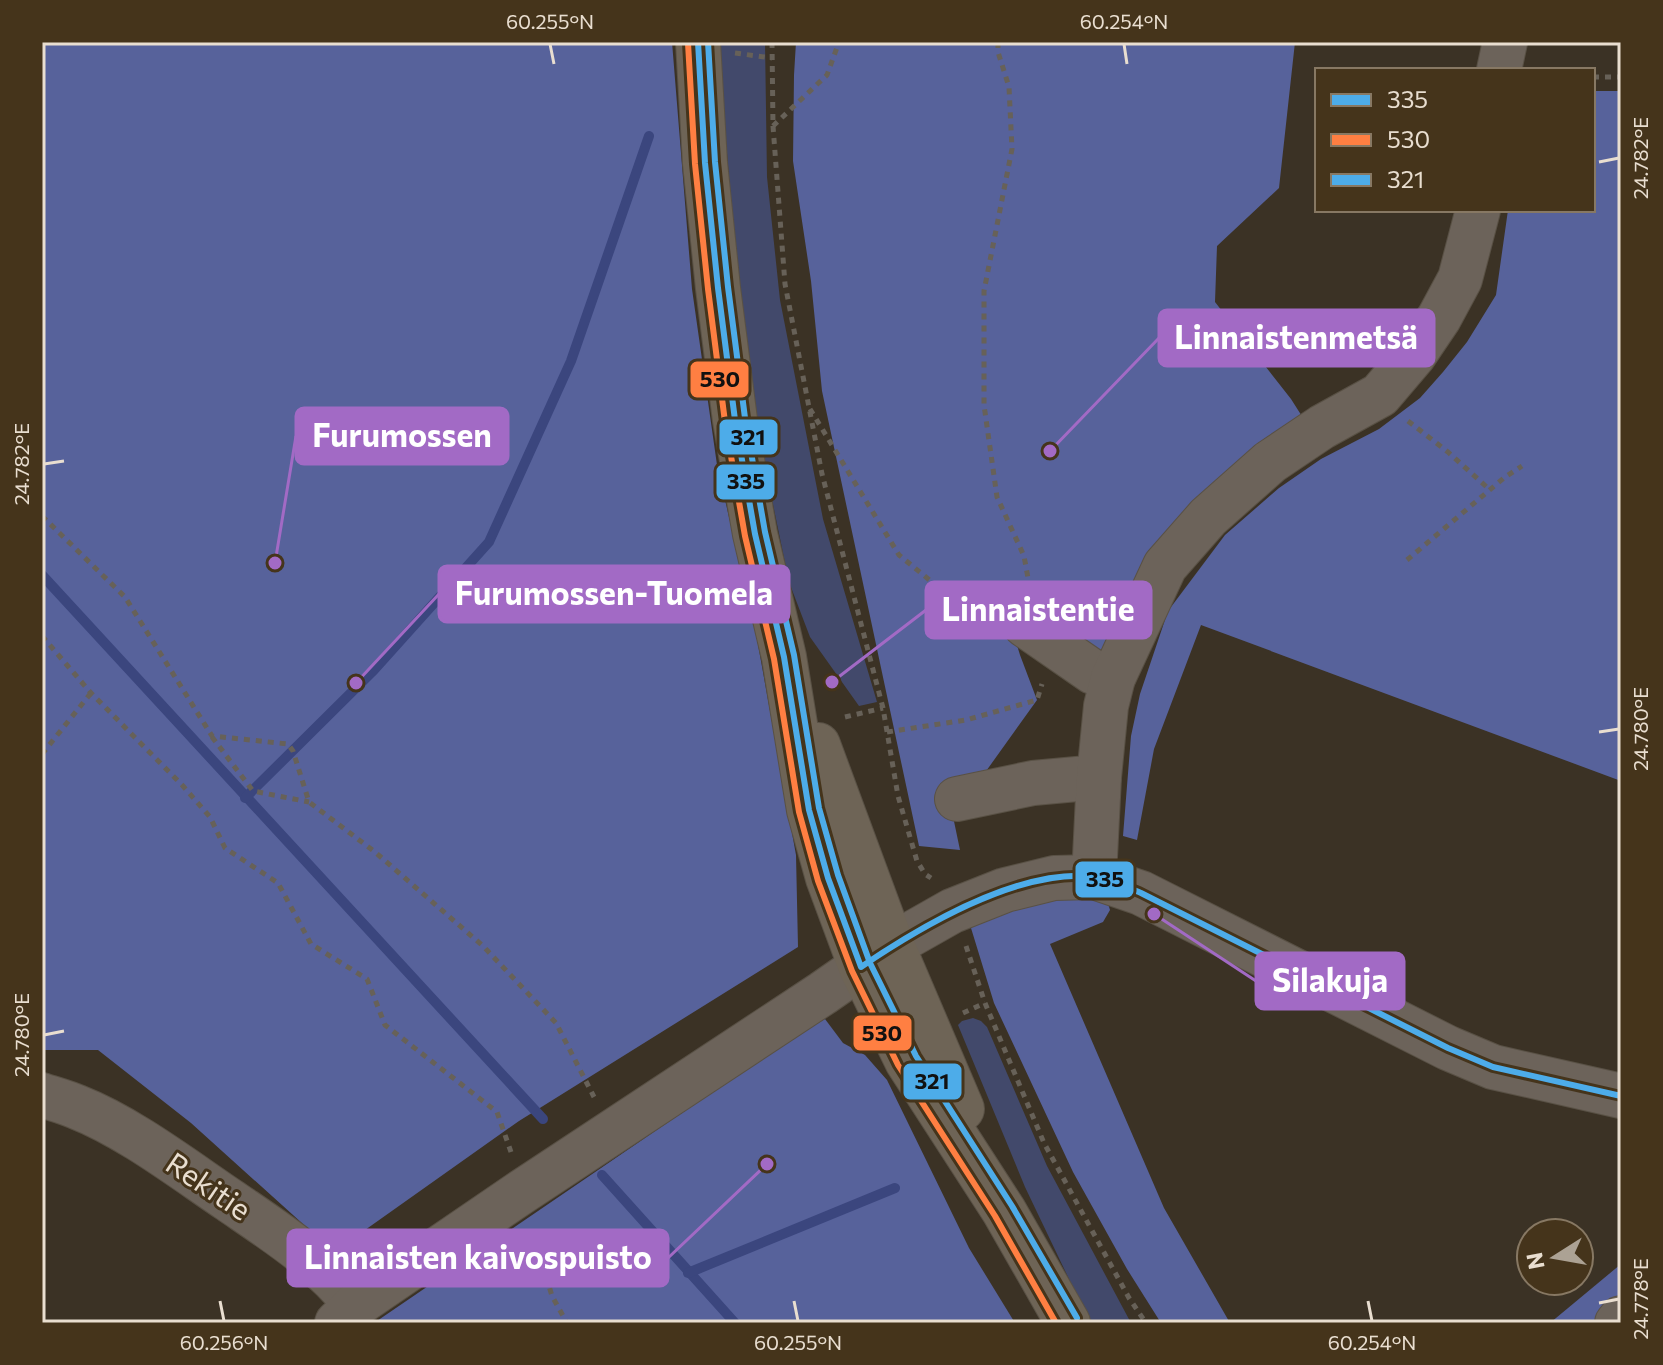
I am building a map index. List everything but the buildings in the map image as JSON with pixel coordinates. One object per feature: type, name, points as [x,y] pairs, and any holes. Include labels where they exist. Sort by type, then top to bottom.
[{"type":"main road","points":[[698,42],[705,163],[735,420],[755,534],[784,657],[876,956],[1004,1211],[1068,1323]]},
{"type":"street","points":[[1499,68],[1505,42]]},
{"type":"street","points":[[1094,877],[1106,706],[1113,678],[1165,566],[1208,517],[1270,462],[1322,427],[1380,395],[1414,355],[1460,279],[1477,212]]},
{"type":"street","points":[[1025,635],[1093,672],[1113,678]]},
{"type":"street","points":[[957,799],[1033,783],[1099,777]]},
{"type":"street","points":[[347,1314],[518,1179],[876,956],[952,911],[1005,890],[1054,878],[1094,877],[1141,893],[1448,1048],[1493,1067],[1621,1096]]},
{"type":"street","name":"Rekitie","points":[[42,1095],[78,1107],[123,1130],[291,1243],[338,1282],[347,1314]]},
{"type":"street","points":[[1617,1323],[1621,1318]]},
{"type":"path","points":[[772,42],[773,126],[785,284],[822,474],[883,708],[898,796],[917,861],[925,874],[938,883],[952,911],[985,1003],[1044,1143],[1129,1298],[1146,1323]]},
{"type":"path","points":[[773,126],[827,75],[839,42]]},
{"type":"path","points":[[887,732],[966,720],[1037,700],[1025,635],[1032,600],[1024,556],[997,497],[984,405],[984,291],[1012,149],[1009,87],[998,42]]},
{"type":"path","points":[[1595,77],[1621,77]]},
{"type":"path","points":[[808,406],[899,555],[1025,635]]},
{"type":"path","points":[[1405,418],[1490,490]]},
{"type":"path","points":[[1407,560],[1522,466]]},
{"type":"path","points":[[42,516],[125,597],[212,736],[253,791],[309,802],[375,852],[483,946],[556,1023],[599,1108]]},
{"type":"path","points":[[42,636],[91,693],[210,817],[225,848],[278,883],[311,944],[367,979],[385,1025],[497,1112],[552,1296],[567,1323]]},
{"type":"path","points":[[42,754],[91,693]]},
{"type":"path","points":[[840,718],[883,708]]},
{"type":"path","points":[[212,736],[288,744],[309,802]]},
{"type":"shaded area","points":[[42,42],[672,42],[692,289],[717,465],[757,639],[796,855],[798,947],[519,1121],[334,1252],[191,1123],[98,1050],[42,1050]]},
{"type":"shaded area","points":[[718,42],[765,42],[767,177],[780,300],[823,519],[877,702],[859,706],[810,637],[789,582],[762,451],[739,301]]},
{"type":"shaded area","points":[[796,42],[1295,42],[1279,188],[1217,246],[1215,302],[1305,421],[1109,652],[1090,660],[1069,590],[1005,606],[1037,700],[984,774],[946,783],[960,850],[919,846],[822,391],[811,281],[793,161]]},
{"type":"shaded area","points":[[1595,91],[1621,91],[1621,781],[1201,625],[1154,749],[1137,840],[1123,836],[1131,736],[1140,694],[1168,611],[1225,535],[1279,488],[1321,459],[1379,429],[1420,398],[1467,342],[1496,295],[1508,212],[1595,212]]},
{"type":"shaded area","points":[[1049,895],[1106,897],[1110,910],[1103,922],[1050,944],[1164,1208],[1230,1323],[1161,1323],[1073,1172],[994,1003],[971,928],[1003,907]]},
{"type":"shaded area","points":[[973,1018],[987,1027],[1047,1166],[1131,1323],[1090,1323],[1025,1187],[958,1025]]},
{"type":"shaded area","points":[[825,1019],[843,1043],[865,1055],[887,1080],[969,1248],[1015,1323],[374,1323],[793,1037]]},
{"type":"shaded area","points":[[1621,1264],[1621,1302],[1598,1323],[1550,1323],[1581,1297],[1595,1297],[1595,1286]]},
{"type":"waterway","points":[[245,798],[374,670],[489,542],[571,361],[649,136]]},
{"type":"waterway","points":[[42,575],[543,1119]]},
{"type":"waterway","points":[[602,1175],[735,1323]]},
{"type":"waterway","points":[[688,1273],[895,1188]]},
{"type":"transit line","name":"335","points":[[698,42],[705,163],[718,288],[735,420],[755,534],[784,657],[809,810],[828,878],[861,967],[940,919],[1000,892],[1030,882],[1060,877],[1095,877],[1141,893],[1448,1048],[1493,1067],[1621,1096]]},
{"type":"transit line","name":"321","points":[[708,42],[715,162],[745,418],[765,532],[794,655],[819,808],[838,875],[870,963],[916,1056],[1012,1206],[1077,1318]]},
{"type":"transit line","name":"530","points":[[688,43],[695,164],[725,422],[745,536],[774,659],[799,812],[818,881],[852,971],[898,1065],[995,1216],[1056,1323]]},
{"type":"place","name":"Linnaistenmetsä","points":[[1050,451]]},
{"type":"place","name":"Furumossen","points":[[275,563]]},
{"type":"place","name":"Linnaistentie","points":[[832,682]]},
{"type":"place","name":"Furumossen-Tuomela","points":[[356,683]]},
{"type":"place","name":"Silakuja","points":[[1154,914]]},
{"type":"place","name":"Linnaisten kaivospuisto","points":[[767,1164]]}]
